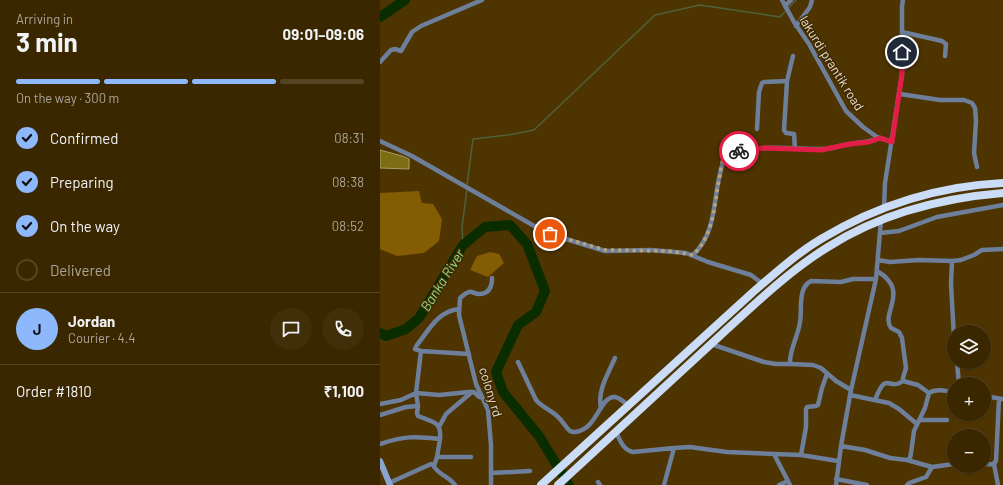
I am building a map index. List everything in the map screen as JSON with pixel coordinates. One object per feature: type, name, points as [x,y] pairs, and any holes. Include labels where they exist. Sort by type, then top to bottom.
[{"type":"highway","points":[[541,485],[763,284],[784,266],[821,239],[842,227],[884,208],[918,197],[968,186],[1003,183]]},
{"type":"highway","points":[[558,485],[782,280],[828,247],[866,226],[920,207],[958,198],[1003,193]]},
{"type":"main road","points":[[380,461],[389,484]]},
{"type":"street","points":[[380,62],[391,50],[395,49],[401,51],[412,32],[421,26],[482,0]]},
{"type":"street","name":"lakurdi prantik road","points":[[782,0],[846,111],[863,127],[880,138],[892,142]]},
{"type":"street","points":[[786,7],[791,0]]},
{"type":"street","points":[[796,26],[810,8],[812,0]]},
{"type":"street","points":[[884,208],[885,183],[902,74],[903,0]]},
{"type":"street","points":[[902,32],[942,41],[946,44],[946,56]]},
{"type":"street","points":[[793,56],[787,81],[784,130],[786,133],[794,134],[795,149]]},
{"type":"street","points":[[756,130],[759,92],[762,83],[787,81]]},
{"type":"street","points":[[900,94],[940,100],[964,100],[972,103],[975,108],[976,121],[974,153],[977,167]]},
{"type":"street","points":[[693,255],[701,248],[710,228],[714,213],[722,162],[729,154],[744,150],[821,150],[869,142],[880,138]]},
{"type":"street","points":[[380,141],[412,156],[536,227],[556,236],[605,250],[669,251],[693,255],[708,262],[751,275],[763,284]]},
{"type":"street","points":[[880,234],[899,231],[936,217],[1003,205]]},
{"type":"street","points":[[836,485],[840,446],[876,279],[881,220]]},
{"type":"street","points":[[878,260],[890,262],[919,260],[952,261],[967,258],[982,250],[1003,249]]},
{"type":"street","points":[[952,261],[951,284],[953,325]]},
{"type":"street","points":[[877,271],[885,275],[892,284],[894,291],[888,322],[891,328],[899,332],[902,338],[906,368],[903,381]]},
{"type":"street","points":[[456,485],[447,477],[438,473],[434,466],[441,432],[439,427],[436,423],[418,416],[417,413],[418,406],[416,393],[421,351],[415,348],[442,314],[459,309],[460,298],[465,294],[471,292],[479,294],[491,289],[492,278]]},
{"type":"street","points":[[792,364],[790,361],[800,322],[801,300],[807,283],[811,281],[841,282],[853,279],[876,279]]},
{"type":"street","name":"colony rd","points":[[459,309],[459,315],[469,354],[489,420],[491,485]]},
{"type":"street","points":[[711,344],[764,362],[776,364],[813,365],[821,368],[851,392],[894,406],[918,422],[947,420]]},
{"type":"street","name":"colony rd","points":[[421,351],[469,354]]},
{"type":"street","points":[[601,408],[600,392],[615,358]]},
{"type":"street","points":[[518,362],[540,406],[558,417],[571,431],[575,432],[586,429],[593,422],[606,400],[614,397],[628,405]]},
{"type":"street","points":[[800,455],[806,427],[806,409],[807,407],[818,405],[827,374]]},
{"type":"street","points":[[875,400],[880,386],[884,383],[896,384],[903,381],[918,385],[929,393]]},
{"type":"street","points":[[929,393],[940,390],[947,391]]},
{"type":"street","points":[[439,427],[446,414],[472,392]]},
{"type":"street","points":[[380,404],[401,400],[416,393],[439,395],[472,392],[481,397]]},
{"type":"street","points":[[907,460],[910,458],[914,432],[925,408],[929,393]]},
{"type":"street","points":[[991,397],[1001,399],[996,461],[994,464],[998,485]]},
{"type":"street","points":[[380,415],[395,410],[418,406]]},
{"type":"street","points":[[616,432],[624,447],[628,451],[633,452],[690,447],[727,452],[800,455],[838,460]]},
{"type":"street","points":[[380,444],[412,436],[440,439]]},
{"type":"street","points":[[840,446],[865,450],[890,458],[907,460],[932,467],[947,465]]},
{"type":"street","points":[[664,485],[674,448]]},
{"type":"street","points":[[774,454],[789,483],[779,485]]},
{"type":"street","points":[[437,457],[471,457]]},
{"type":"street","points":[[389,484],[429,465],[434,466]]},
{"type":"street","points":[[907,485],[926,477],[932,467]]},
{"type":"street","points":[[491,473],[530,471]]},
{"type":"street","points":[[836,479],[867,485]]},
{"type":"shaded area","points":[[419,191],[422,203],[433,204],[442,219],[439,241],[424,253],[397,256],[380,249],[380,193]]},
{"type":"shaded area","points":[[490,252],[499,254],[504,263],[488,277],[470,270],[477,256]]},
{"type":"building","points":[[380,150],[409,159],[409,169],[380,168]]},
{"type":"waterway","name":"Banka River","points":[[380,17],[405,0]]},
{"type":"waterway","points":[[467,185],[473,139],[534,130],[655,15],[700,5],[780,17],[796,0]]},
{"type":"waterway","points":[[463,245],[462,227],[467,189]]},
{"type":"waterway","name":"Banka River","points":[[380,333],[386,336],[406,329],[419,318],[463,245],[485,227],[510,225],[527,244],[545,291],[536,312],[518,325],[496,372],[503,392],[539,436],[569,485]]},
{"type":"way so far","points":[[550,234],[605,250],[669,251],[693,255],[701,248],[710,228],[714,213],[722,162],[729,154],[739,151]]},
{"type":"route","points":[[739,151],[764,148],[821,150],[869,142],[880,138],[892,142],[902,74],[902,52]]}]
